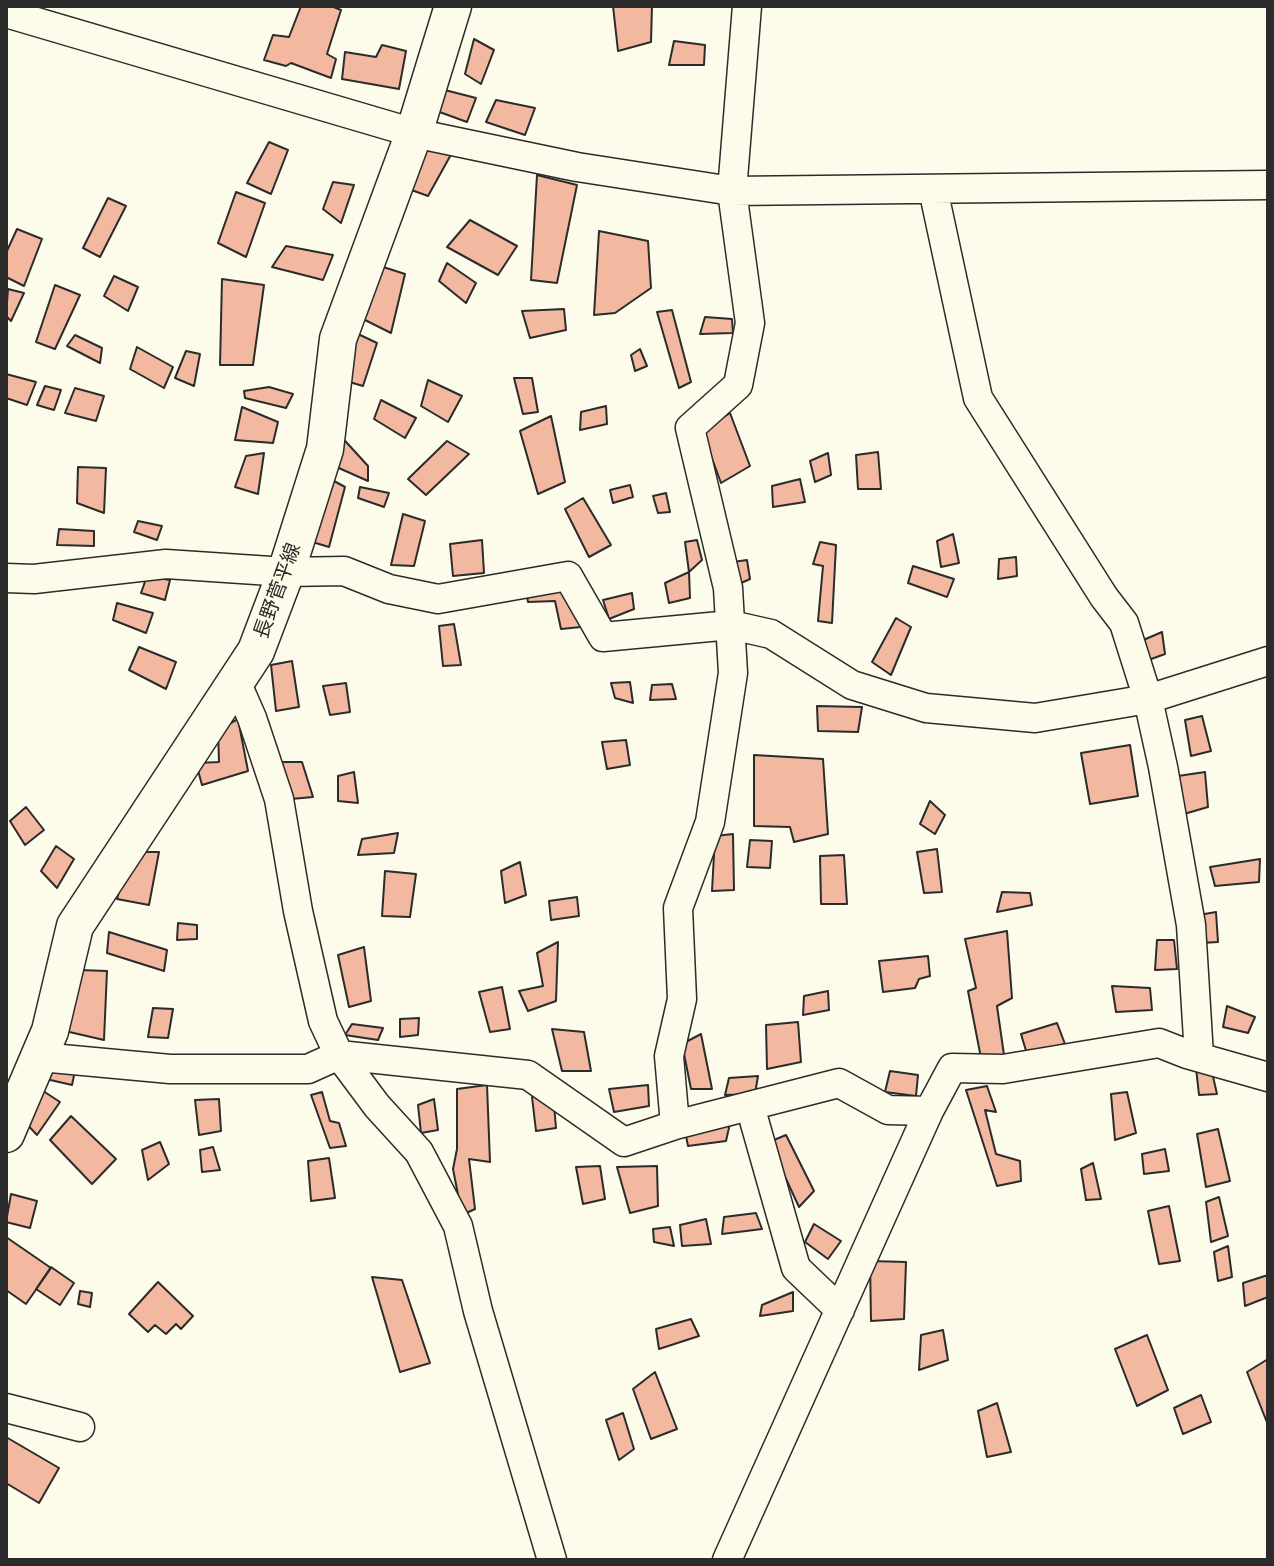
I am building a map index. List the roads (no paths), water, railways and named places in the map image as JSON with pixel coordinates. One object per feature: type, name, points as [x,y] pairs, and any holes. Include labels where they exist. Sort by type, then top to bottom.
[{"type":"main road","name":"長野菅平線","points":[[6,1134],[50,1031],[75,926],[256,651],[286,572],[325,449],[338,339],[414,133],[453,6]]},
{"type":"street","points":[[675,1125],[669,1056],[682,999],[678,908],[710,822],[733,673],[728,588],[690,428],[738,385],[750,323],[732,191],[747,6]]},
{"type":"street","points":[[6,13],[414,133],[577,167],[732,191],[1268,185]]},
{"type":"street","points":[[933,189],[978,398],[1104,597],[1124,623],[1148,699],[1179,847],[1191,925],[1199,1056]]},
{"type":"street","points":[[6,578],[34,579],[166,564],[286,572],[344,571],[389,589],[438,599],[568,576],[603,637],[731,625],[771,634],[852,685],[926,708],[1035,718],[1148,699],[1268,661]]},
{"type":"street","points":[[237,684],[252,718],[279,799],[298,911],[323,1021],[339,1055],[377,1106],[419,1152],[458,1226],[478,1311],[552,1560]]},
{"type":"street","points":[[727,1560],[929,1111],[952,1068],[1003,1069],[1159,1043],[1268,1077]]},
{"type":"street","points":[[40,1057],[170,1069],[308,1069],[339,1055],[528,1075],[624,1142],[675,1125],[839,1083],[888,1110],[929,1111]]},
{"type":"street","points":[[750,1106],[796,1268],[840,1310]]},
{"type":"street","points":[[6,1408],[80,1427]]}]
